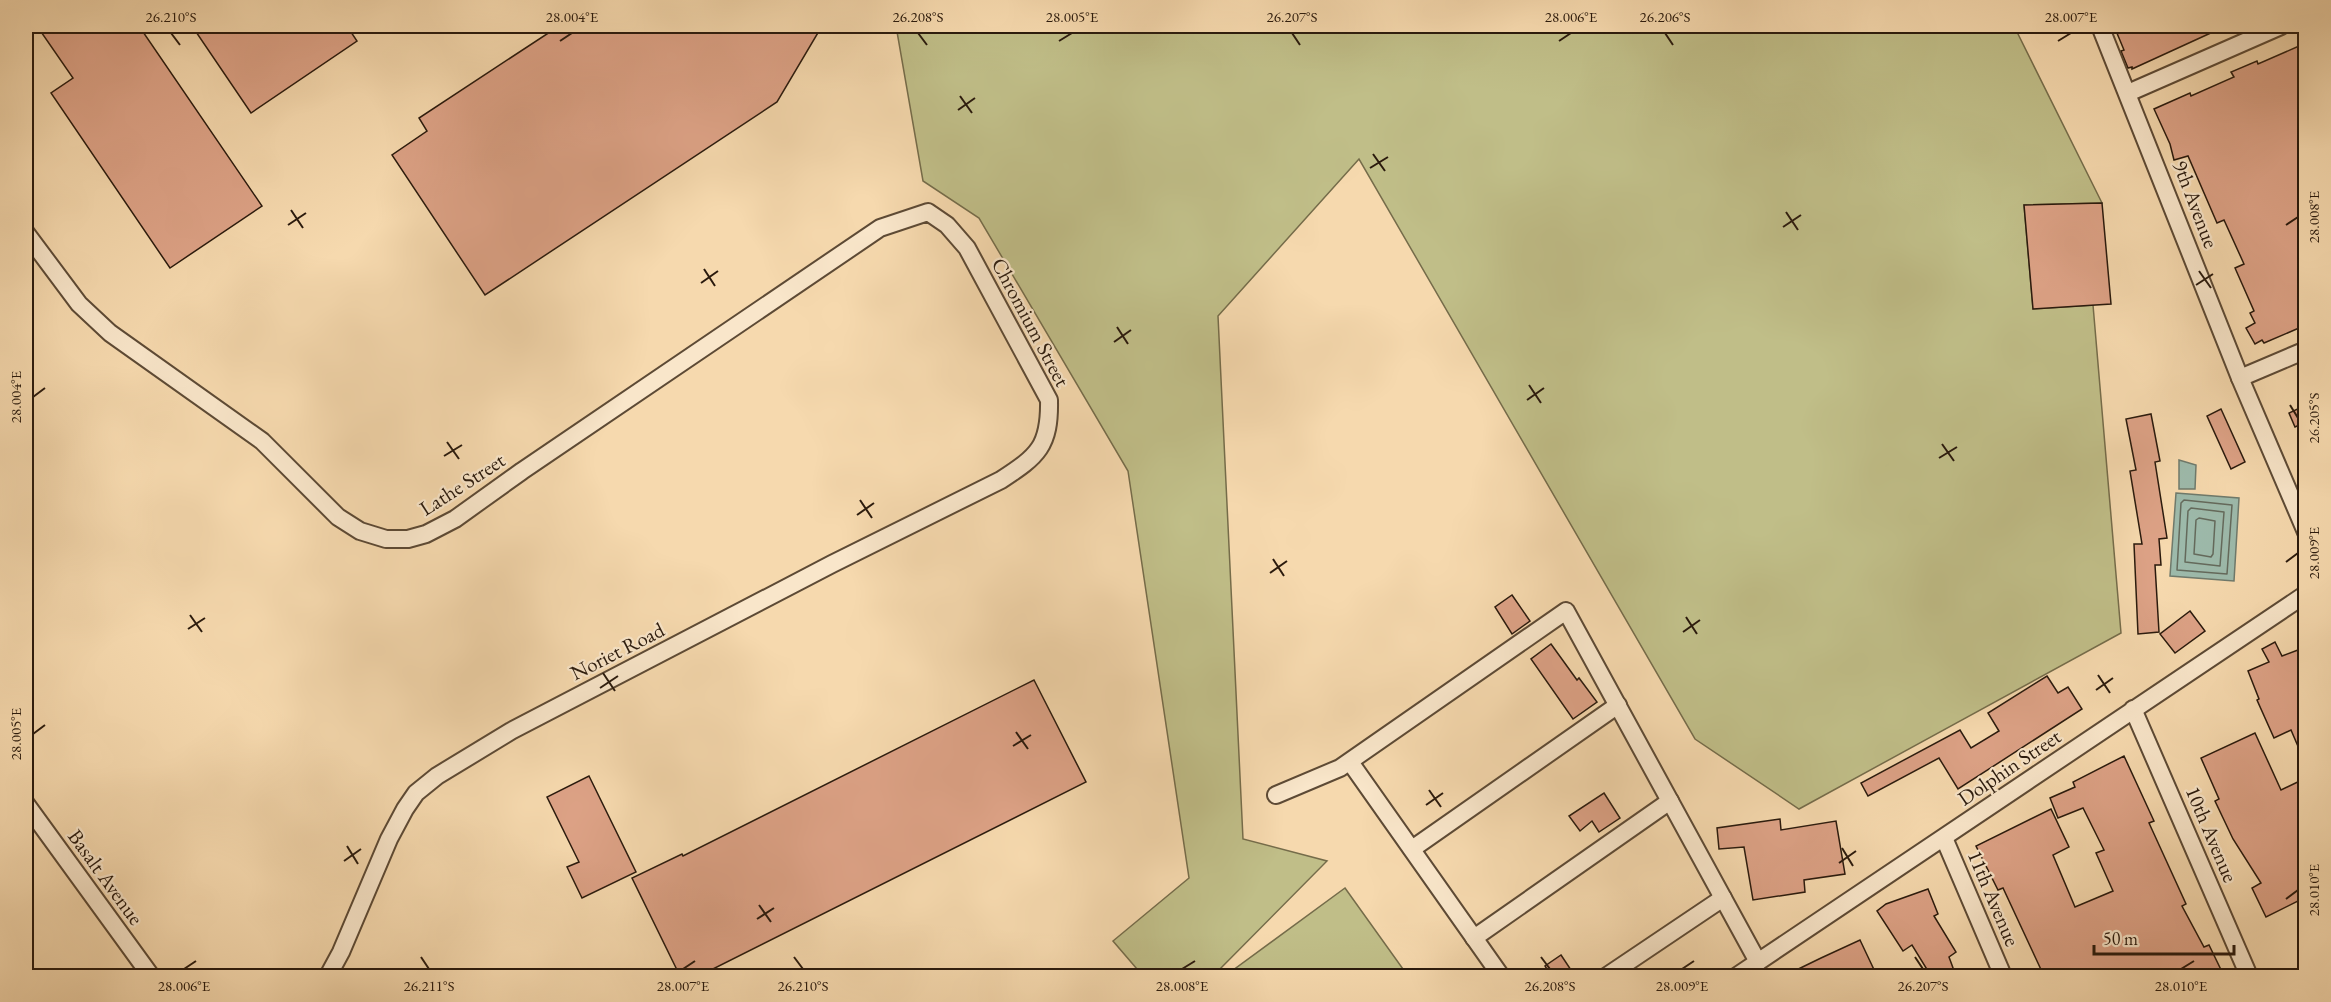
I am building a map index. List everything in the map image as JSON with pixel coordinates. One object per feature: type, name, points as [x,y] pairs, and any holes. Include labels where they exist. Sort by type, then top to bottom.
[{"type":"street","name":"9th Avenue","points":[[2100,26],[2240,378],[2306,532]]},
{"type":"street","points":[[2128,93],[2281,26]]},
{"type":"street","name":"Lathe Street","points":[[27,239],[79,304],[110,333],[262,441],[338,516],[360,531],[386,539],[408,539],[426,534],[455,519],[880,228],[928,212]]},
{"type":"street","name":"Chromium Street","points":[[928,212],[947,225],[967,248],[1049,400],[1049,422],[1044,443],[1025,465]]},
{"type":"street","points":[[2240,378],[2306,350]]},
{"type":"street","name":"Noriet Road","points":[[327,976],[341,952],[389,839],[400,819],[416,793],[437,776],[511,731],[832,564],[1001,480],[1025,465]]},
{"type":"street","name":"Dolphin Street","points":[[1748,971],[2306,594]]},
{"type":"street","points":[[1276,795],[1350,762],[1566,611],[1723,898],[1748,971]]},
{"type":"street","points":[[1412,849],[1618,705]]},
{"type":"street","name":"10th Avenue","points":[[2133,709],[2249,976]]},
{"type":"street","points":[[1350,762],[1501,976]]},
{"type":"street","points":[[1474,938],[1670,801]]},
{"type":"street","name":"Basalt Avenue","points":[[26,804],[150,976]]},
{"type":"street","name":"11th Avenue","points":[[1944,838],[2003,976]]},
{"type":"street","points":[[1607,976],[1723,898]]},
{"type":"shaded area","points":[[896,26],[2014,26],[2102,203],[2024,205],[2033,309],[2093,305],[2121,633],[1799,809],[1695,739],[1359,159],[1218,316],[1243,839],[1327,861],[1213,976],[1143,976],[1113,941],[1189,878],[1128,471],[979,218],[923,181]]},
{"type":"shaded area","points":[[1345,888],[1408,976],[1225,976]]},
{"type":"water","points":[[2179,460],[2196,465],[2195,489],[2179,489]]},
{"type":"water","points":[[2176,493],[2239,498],[2234,581],[2170,576]]},
{"type":"building","points":[[37,26],[139,26],[262,206],[170,268],[51,93],[73,78]]},
{"type":"building","points":[[192,26],[347,26],[357,41],[251,113]]},
{"type":"building","points":[[559,26],[822,26],[777,102],[485,295],[392,155],[427,131],[419,118]]},
{"type":"building","points":[[2114,26],[2226,26],[2132,69],[2132,67],[2128,68],[2121,51],[2124,50]]},
{"type":"building","points":[[2306,43],[2306,325],[2264,343],[2262,340],[2255,344],[2246,328],[2255,323],[2250,313],[2254,311],[2235,268],[2244,264],[2224,220],[2217,223],[2188,156],[2174,160],[2170,144],[2154,109],[2234,77],[2231,72],[2257,61],[2258,64]]},
{"type":"building","points":[[2102,203],[2111,304],[2033,309],[2024,205]]},
{"type":"building","points":[[2306,405],[2306,422],[2295,427],[2289,413]]},
{"type":"building","points":[[2221,409],[2245,462],[2231,469],[2207,416]]},
{"type":"building","points":[[2151,414],[2160,461],[2155,462],[2167,538],[2159,539],[2161,565],[2155,565],[2159,632],[2138,634],[2134,544],[2142,544],[2130,471],[2136,470],[2126,419]]},
{"type":"building","points":[[1512,595],[1530,621],[1512,634],[1495,607]]},
{"type":"building","points":[[2190,611],[2205,631],[2175,653],[2160,634]]},
{"type":"building","points":[[2275,642],[2282,656],[2298,650],[2306,667],[2306,765],[2291,730],[2274,738],[2257,700],[2259,699],[2248,671],[2269,662],[2262,649]]},
{"type":"building","points":[[1551,644],[1577,680],[1579,678],[1597,702],[1573,719],[1531,659]]},
{"type":"building","points":[[2047,676],[2058,693],[2068,687],[2082,709],[1958,789],[1939,758],[1868,796],[1861,783],[1960,730],[1971,748],[1999,731],[1988,713]]},
{"type":"building","points":[[1034,680],[1086,782],[699,976],[680,976],[632,878],[682,854],[683,856]]},
{"type":"building","points":[[2255,733],[2281,790],[2306,778],[2306,897],[2266,917],[2252,888],[2261,883],[2233,839],[2215,801],[2219,799],[2201,758]]},
{"type":"building","points":[[2124,756],[2154,821],[2149,823],[2186,904],[2182,906],[2204,947],[2209,945],[2224,976],[2044,976],[2003,888],[1998,890],[1976,846],[2051,809],[2069,847],[2053,855],[2075,907],[2113,891],[2096,853],[2104,850],[2083,808],[2058,818],[2050,798],[2075,787],[2073,782]]},
{"type":"building","points":[[589,776],[636,872],[582,898],[567,867],[579,862],[547,797]]},
{"type":"building","points":[[1604,793],[1620,818],[1599,832],[1592,821],[1580,831],[1569,816]]},
{"type":"building","points":[[1780,819],[1781,830],[1836,821],[1845,874],[1804,880],[1805,892],[1753,900],[1744,847],[1719,849],[1717,828]]},
{"type":"building","points":[[1928,889],[1938,914],[1934,916],[1956,952],[1949,957],[1956,976],[1931,976],[1912,945],[1903,951],[1877,911],[1886,904]]},
{"type":"building","points":[[1860,940],[1877,976],[1784,976],[1821,958]]},
{"type":"building","points":[[1561,955],[1575,976],[1551,976],[1545,966]]}]
